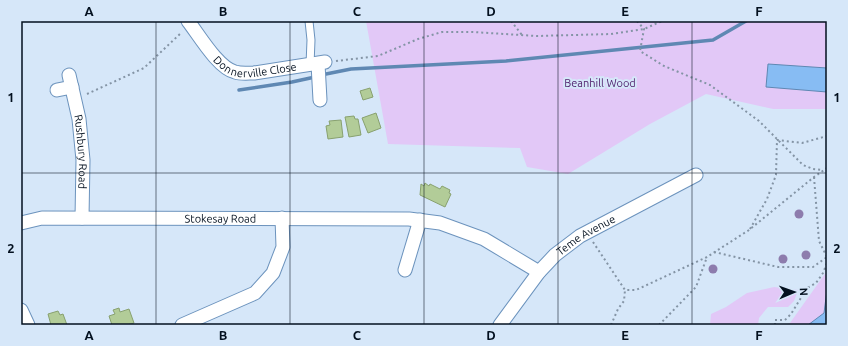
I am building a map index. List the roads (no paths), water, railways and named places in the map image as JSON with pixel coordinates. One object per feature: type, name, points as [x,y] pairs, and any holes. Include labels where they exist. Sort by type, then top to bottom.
[{"type":"street","name":"Donnerville Close","points":[[190,23],[218,60],[225,67],[234,72],[243,74],[318,65]]},
{"type":"street","points":[[318,65],[320,94]]},
{"type":"street","name":"Rushbury Road","points":[[57,90],[72,87],[79,119],[83,160],[82,218]]},
{"type":"street","name":"Teme Avenue","points":[[500,325],[539,272],[556,255],[580,236],[696,175]]},
{"type":"street","name":"Stokesay Road","points":[[21,223],[42,218],[282,218],[420,220],[440,223],[484,239],[539,272]]},
{"type":"street","points":[[182,325],[255,293],[273,273],[283,247],[282,218]]},
{"type":"street","points":[[405,270],[420,220]]},
{"type":"street","points":[[21,310],[28,325]]},
{"type":"lane","points":[[309,21],[311,40],[318,65]]},
{"type":"water","points":[[768,64],[827,68],[827,92],[766,87]]},
{"type":"water","points":[[827,290],[827,325],[808,325],[824,313]]},
{"type":"waterway","points":[[321,75],[351,69],[506,61],[713,40],[746,21]]},
{"type":"waterway","points":[[239,90],[315,77]]},
{"type":"park label","name":"Beanhill Wood","points":[[600,83]]}]
